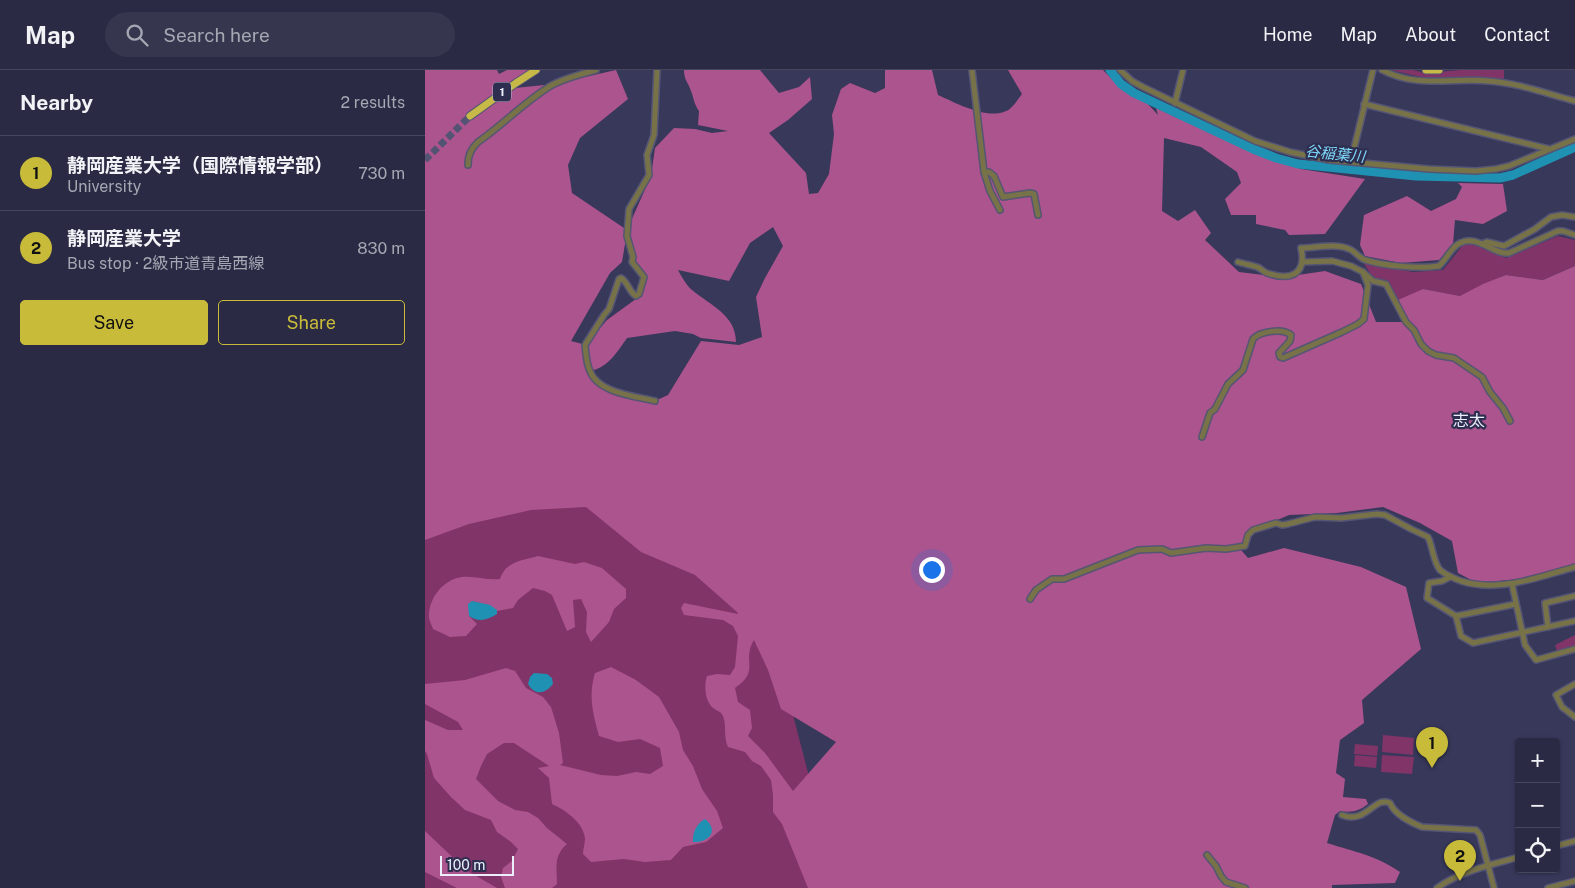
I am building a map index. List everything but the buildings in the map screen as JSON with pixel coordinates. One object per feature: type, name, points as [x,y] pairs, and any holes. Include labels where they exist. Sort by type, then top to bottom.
[{"type":"highway","name":"1","points":[[470,116],[516,82],[536,70]]},
{"type":"highway","points":[[1426,70],[1439,70]]},
{"type":"street","points":[[468,165],[471,150],[478,142],[534,97],[554,84],[596,70]]},
{"type":"street","points":[[655,401],[617,392],[600,385],[590,372],[585,344],[609,309],[619,279],[624,279],[636,296],[639,294],[644,277],[632,262],[633,257],[627,236],[627,225],[629,209],[649,175],[647,154],[653,135],[657,70]]},
{"type":"street","points":[[972,70],[984,172],[990,191],[1000,210]]},
{"type":"street","points":[[1120,70],[1132,81],[1175,104],[1273,147],[1309,156],[1429,169],[1476,171],[1509,166],[1575,139]]},
{"type":"street","points":[[1175,104],[1183,70]]},
{"type":"street","points":[[1351,161],[1373,70]]},
{"type":"street","points":[[1382,70],[1398,76],[1427,82],[1475,80],[1504,83],[1575,101]]},
{"type":"street","points":[[1365,104],[1549,149]]},
{"type":"street","points":[[984,172],[989,172],[995,176],[1003,197],[1034,194],[1038,215]]},
{"type":"street","points":[[1482,244],[1487,242],[1504,246],[1535,229],[1551,217],[1562,215],[1575,216]]},
{"type":"street","points":[[1238,262],[1260,268],[1264,272],[1288,275],[1297,273],[1301,269],[1303,262],[1301,248],[1339,247],[1350,249],[1363,259],[1410,268],[1431,267],[1439,266],[1453,248],[1461,242],[1469,241],[1503,253],[1509,253],[1558,231],[1563,230],[1575,235]]},
{"type":"street","points":[[1303,262],[1332,261],[1351,266],[1363,272],[1373,282],[1386,284],[1406,322],[1414,330],[1421,344],[1428,351],[1436,355],[1454,358],[1483,378],[1490,392],[1503,408],[1510,421]]},
{"type":"street","points":[[1202,436],[1210,413],[1215,409],[1228,384],[1243,370],[1256,335],[1265,331],[1288,332],[1291,335],[1290,341],[1279,353],[1280,357],[1283,358],[1350,328],[1364,319],[1368,285],[1363,272]]},
{"type":"street","points":[[1030,599],[1036,590],[1052,579],[1064,579],[1138,550],[1162,549],[1171,553],[1206,548],[1226,549],[1245,546],[1248,535],[1253,530],[1276,523],[1282,525],[1315,517],[1341,518],[1377,514],[1385,515],[1411,530],[1428,537],[1437,564],[1450,577],[1478,585],[1512,584],[1575,567]]},
{"type":"street","points":[[1450,577],[1442,581],[1429,583],[1427,598],[1456,616],[1516,604]]},
{"type":"street","points":[[1512,584],[1525,645],[1536,660],[1575,649]]},
{"type":"street","points":[[1549,627],[1545,603],[1575,596]]},
{"type":"street","points":[[1456,616],[1461,636],[1473,644],[1575,622]]},
{"type":"street","points":[[1574,715],[1561,706],[1556,695],[1575,684]]},
{"type":"street","points":[[1342,815],[1349,818],[1360,816],[1384,800],[1390,803],[1395,811],[1423,827],[1474,830],[1479,832],[1494,888]]},
{"type":"street","points":[[1560,845],[1575,841]]},
{"type":"street","points":[[1207,855],[1217,866],[1226,882],[1245,888]]},
{"type":"street","points":[[1437,888],[1456,876],[1515,858]]},
{"type":"street","points":[[1547,888],[1575,880]]},
{"type":"shaded area","points":[[425,70],[497,70],[499,74],[507,70],[533,70],[505,89],[554,84],[616,70],[628,99],[580,138],[568,165],[572,193],[627,230],[651,176],[655,148],[674,128],[695,129],[712,133],[728,131],[698,125],[699,111],[685,79],[684,70],[760,70],[779,93],[799,87],[810,77],[812,99],[788,120],[769,133],[806,173],[809,194],[818,193],[829,174],[834,134],[832,115],[841,89],[850,83],[875,93],[885,88],[885,70],[932,70],[938,95],[981,112],[998,113],[1010,108],[1022,94],[1008,70],[1103,70],[1121,88],[1147,103],[1158,115],[1156,108],[1253,153],[1301,169],[1365,179],[1325,234],[1289,235],[1285,230],[1256,224],[1256,215],[1231,215],[1225,199],[1241,183],[1237,172],[1201,147],[1164,138],[1162,211],[1178,221],[1195,210],[1211,233],[1205,240],[1239,272],[1289,278],[1325,271],[1361,284],[1376,322],[1406,322],[1398,300],[1423,289],[1460,296],[1506,275],[1543,280],[1575,266],[1575,564],[1518,579],[1477,583],[1458,573],[1452,541],[1420,523],[1383,507],[1337,513],[1289,515],[1258,528],[1241,550],[1248,558],[1284,548],[1361,567],[1406,587],[1421,649],[1362,700],[1364,723],[1340,740],[1336,773],[1345,779],[1343,797],[1366,799],[1368,804],[1352,812],[1340,811],[1335,815],[1327,843],[1365,855],[1391,866],[1400,872],[1395,883],[1332,885],[1332,888],[808,888],[782,824],[773,812],[771,780],[761,766],[752,761],[745,752],[728,747],[723,716],[711,706],[706,696],[707,676],[717,674],[730,675],[735,667],[738,636],[733,626],[723,620],[684,615],[681,608],[684,603],[738,614],[737,612],[695,575],[641,552],[586,507],[531,510],[469,524],[425,540]],"holes":[[[773,227],[783,246],[756,297],[762,337],[739,345],[701,341],[668,395],[655,401],[606,387],[591,378],[586,370],[585,352],[590,371],[607,363],[627,338],[675,331],[693,334],[701,338],[736,342],[735,333],[727,318],[690,288],[678,270],[729,281],[750,243]],[[627,232],[633,266],[645,275],[640,296],[607,320],[586,345],[571,341],[610,273],[622,262]],[[754,640],[768,670],[781,709],[836,742],[793,791],[765,753],[748,736],[752,728],[750,710],[738,702],[735,688],[747,676]]]},
{"type":"shaded area","points":[[1391,70],[1413,70],[1425,73],[1460,70],[1504,70],[1504,79],[1455,77],[1429,79]]},
{"type":"shaded area","points":[[1458,183],[1503,184],[1507,211],[1483,224],[1455,220],[1453,244],[1439,260],[1401,263],[1365,256],[1360,245],[1364,215],[1407,196],[1431,211],[1456,199],[1462,187]]},
{"type":"shaded area","points":[[1558,236],[1575,240],[1575,266],[1543,280],[1506,275],[1460,296],[1423,289],[1401,302],[1375,281],[1363,262],[1413,272],[1443,270],[1463,245],[1474,243],[1506,258]]},
{"type":"shaded area","points":[[586,491],[766,611],[838,888],[425,888],[425,530]]},
{"type":"shaded area","points":[[538,556],[575,564],[584,562],[602,568],[626,589],[626,598],[614,609],[609,622],[591,642],[586,632],[587,612],[581,599],[573,600],[575,627],[567,631],[552,595],[533,588],[518,600],[513,608],[497,611],[488,605],[472,601],[469,616],[477,624],[466,636],[450,637],[433,629],[429,612],[433,599],[445,584],[462,577],[500,579],[510,565]]},
{"type":"shaded area","points":[[1575,635],[1575,646],[1557,651],[1555,645]]},
{"type":"shaded area","points":[[611,667],[636,680],[659,697],[679,732],[683,750],[693,766],[702,789],[717,811],[723,828],[706,842],[683,847],[671,860],[645,862],[624,859],[591,862],[583,854],[585,838],[581,827],[568,813],[552,804],[549,778],[538,768],[549,766],[514,743],[504,743],[487,754],[476,779],[498,801],[515,810],[528,812],[538,818],[567,844],[558,858],[556,867],[557,884],[552,888],[505,888],[501,877],[503,868],[512,861],[518,849],[497,832],[491,820],[465,810],[434,778],[425,751],[425,720],[448,730],[463,730],[458,722],[425,704],[425,684],[465,680],[506,668],[515,671],[526,688],[543,697],[551,707],[559,733],[563,763],[560,765],[601,775],[617,776],[636,772],[650,774],[663,766],[660,748],[640,739],[618,742],[599,736],[592,705],[593,681],[595,673]]},
{"type":"shaded area","points":[[1383,735],[1414,738],[1413,755],[1382,752]]},
{"type":"shaded area","points":[[1355,744],[1378,746],[1377,756],[1354,754]]},
{"type":"shaded area","points":[[1355,755],[1377,757],[1376,768],[1354,766]]},
{"type":"shaded area","points":[[1382,755],[1414,757],[1412,774],[1381,772]]},
{"type":"shaded area","points":[[425,831],[466,870],[497,888],[457,888],[425,872]]},
{"type":"water","points":[[472,601],[490,605],[497,610],[497,614],[483,620],[469,616],[468,604]]},
{"type":"water","points":[[534,673],[547,674],[552,678],[553,684],[543,692],[537,692],[528,684],[530,677]]},
{"type":"water","points":[[705,819],[712,828],[712,832],[703,841],[693,842],[693,835],[696,829]]},
{"type":"waterway","name":"谷稲葉川","points":[[1110,70],[1121,84],[1134,93],[1253,149],[1298,164],[1416,176],[1500,178],[1513,175],[1575,147]]},
{"type":"tunnel","points":[[425,160],[470,116]]},
{"type":"place","name":"静岡産業大学（国際情報学部）","points":[[1432,768]]},
{"type":"place","name":"静岡産業大学","points":[[1460,881]]},
{"type":"district","name":"志太","points":[[1469,420]]}]
